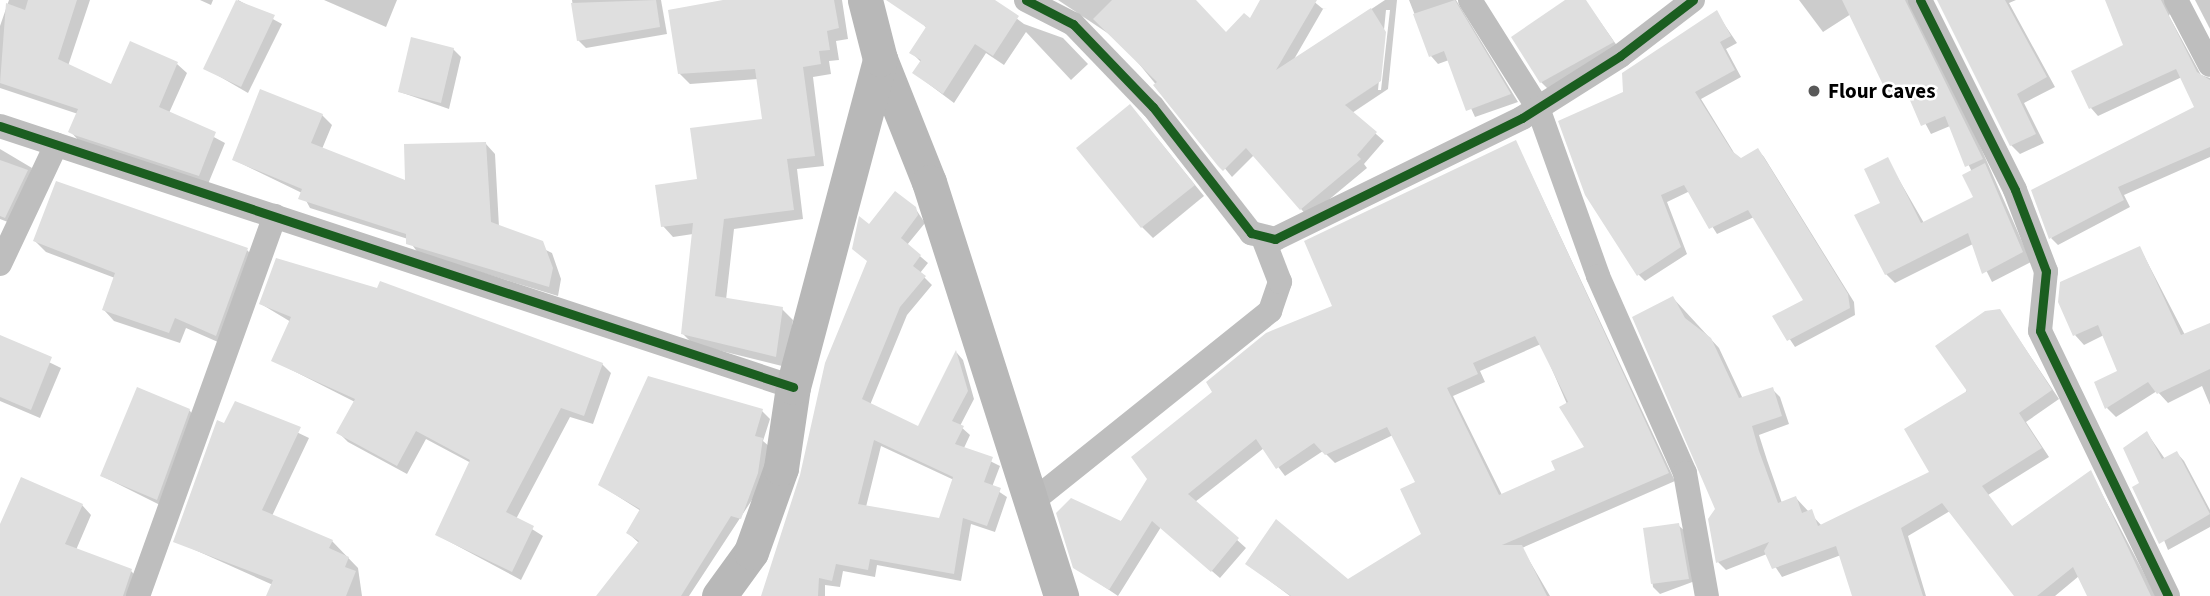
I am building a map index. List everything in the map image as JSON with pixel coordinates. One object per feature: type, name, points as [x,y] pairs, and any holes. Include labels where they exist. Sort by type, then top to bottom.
[{"type":"street","points":[[865,0],[880,59],[929,182],[1033,501],[1061,596]]},
{"type":"street","points":[[1026,0],[1073,24],[1153,107],[1251,233],[1263,238],[1313,223],[1538,108],[1693,0]]},
{"type":"street","points":[[1470,0],[1538,108],[1598,276],[1685,473],[1707,596]]},
{"type":"street","points":[[1920,0],[2015,190],[2046,271],[2040,331],[2168,596]]},
{"type":"street","points":[[2176,0],[2210,65]]},
{"type":"street","points":[[719,596],[751,551],[771,507],[793,387],[880,59]]},
{"type":"street","points":[[0,126],[793,387]]},
{"type":"street","points":[[0,264],[56,145]]},
{"type":"street","points":[[138,596],[275,216]]},
{"type":"street","points":[[1033,501],[1270,311],[1280,282],[1263,238]]},
{"type":"building","points":[[28,0],[77,0],[58,59],[111,84],[130,41],[178,62],[159,107],[216,132],[199,176],[74,135],[68,132],[78,109],[0,83],[6,3],[25,10]]},
{"type":"building","points":[[236,0],[275,15],[241,87],[203,69]]},
{"type":"building","points":[[656,0],[660,27],[577,41],[571,3]]},
{"type":"building","points":[[723,0],[834,0],[839,28],[827,31],[830,50],[819,51],[821,64],[803,67],[815,156],[787,159],[794,210],[724,219],[715,296],[783,307],[776,357],[681,334],[693,223],[661,227],[655,185],[697,179],[690,128],[762,119],[755,69],[678,74],[668,10]]},
{"type":"building","points":[[886,0],[995,0],[1019,16],[993,56],[975,44],[943,94],[912,73],[921,60],[909,53],[926,27]]},
{"type":"building","points":[[1112,0],[1196,0],[1226,32],[1244,13],[1250,18],[1260,0],[1317,0],[1276,70],[1371,8],[1386,32],[1381,81],[1345,105],[1377,132],[1357,155],[1361,159],[1300,210],[1246,148],[1223,171],[1218,166],[1153,85],[1157,82],[1093,19]]},
{"type":"building","points":[[1455,0],[1511,94],[1466,111],[1444,51],[1429,57],[1413,14]]},
{"type":"building","points":[[1565,0],[1586,0],[1614,42],[1540,83],[1511,37]]},
{"type":"building","points":[[1842,0],[1905,0],[1983,159],[1965,167],[1945,116],[1921,126],[1903,84],[1886,91]]},
{"type":"building","points":[[1937,0],[2005,0],[2047,77],[2017,94],[2036,134],[2010,146]]},
{"type":"building","points":[[2105,0],[2161,0],[2197,72],[2210,80],[2210,147],[2118,187],[2124,200],[2049,239],[2031,190],[2194,107],[2176,69],[2089,109],[2071,71],[2123,45]]},
{"type":"building","points":[[1717,10],[1731,36],[1720,42],[1735,70],[1695,92],[1732,151],[1741,158],[1758,148],[1848,294],[1850,308],[1787,341],[1772,316],[1803,300],[1748,210],[1709,229],[1684,185],[1661,195],[1681,247],[1637,276],[1585,195],[1558,121],[1623,92],[1622,73]]},
{"type":"building","points":[[411,37],[454,48],[441,103],[398,92]]},
{"type":"building","points":[[260,89],[323,114],[311,143],[405,180],[404,144],[486,142],[491,222],[543,241],[553,268],[549,287],[406,244],[406,234],[298,199],[302,189],[232,160]]},
{"type":"building","points":[[1130,104],[1195,185],[1141,228],[1076,148]]},
{"type":"building","points":[[1516,140],[1669,473],[1502,545],[1522,545],[1547,596],[1291,596],[1245,564],[1276,519],[1348,579],[1421,534],[1400,489],[1415,482],[1387,427],[1325,455],[1314,443],[1276,469],[1256,439],[1188,494],[1239,538],[1211,572],[1152,521],[1109,590],[1073,568],[1056,513],[1071,498],[1121,521],[1147,479],[1131,457],[1212,392],[1206,382],[1266,333],[1332,306],[1304,241]],"holes":[[[1535,336],[1568,402],[1559,407],[1584,447],[1551,461],[1555,470],[1499,495],[1447,388],[1478,374],[1473,363]]]},
{"type":"building","points":[[1888,157],[1921,223],[1973,197],[1962,175],[1985,163],[2023,252],[1982,274],[1968,233],[1885,275],[1854,215],[1880,203],[1864,169]]},
{"type":"building","points":[[0,160],[28,170],[5,218],[0,216]]},
{"type":"building","points":[[56,181],[248,248],[216,336],[175,318],[169,333],[102,310],[115,273],[33,241]]},
{"type":"building","points":[[895,191],[916,207],[918,215],[901,238],[921,255],[913,266],[926,276],[900,307],[862,399],[918,426],[956,350],[968,391],[952,421],[964,426],[955,444],[993,457],[984,482],[1001,488],[987,526],[963,518],[954,574],[870,559],[868,570],[836,564],[832,581],[819,578],[818,596],[761,596],[800,475],[825,363],[867,261],[852,249],[859,216],[869,224]],"holes":[[[874,440],[953,477],[939,518],[858,504]]]},
{"type":"building","points":[[2140,246],[2181,335],[2210,323],[2210,369],[2157,394],[2148,382],[2105,409],[2094,382],[2117,371],[2098,325],[2073,336],[2058,302],[2060,282]]},
{"type":"building","points":[[276,258],[377,288],[380,281],[603,363],[584,416],[561,408],[506,512],[534,526],[512,572],[435,535],[470,460],[416,431],[397,466],[336,433],[355,399],[271,361],[291,317],[259,304]]},
{"type":"building","points":[[1673,296],[1685,318],[1711,338],[1739,398],[1773,387],[1782,416],[1752,426],[1759,451],[1778,503],[1796,496],[1802,513],[1812,509],[1818,526],[1929,472],[1904,429],[1967,391],[1935,346],[1985,311],[2000,309],[2052,390],[2019,413],[2042,448],[1982,486],[2012,526],[2091,470],[2151,596],[2087,596],[2073,567],[2037,596],[2014,596],[1942,503],[1901,528],[1923,596],[1852,596],[1836,546],[1772,569],[1764,551],[1769,542],[1716,563],[1708,519],[1715,509],[1632,317]]},
{"type":"building","points":[[0,335],[52,357],[31,410],[0,397]]},
{"type":"building","points":[[648,376],[763,409],[755,436],[763,438],[758,473],[741,519],[731,516],[681,596],[596,596],[639,541],[626,533],[640,509],[598,485]]},
{"type":"building","points":[[137,387],[190,409],[157,500],[100,476]]},
{"type":"building","points":[[235,401],[301,427],[262,510],[333,540],[329,548],[349,557],[345,567],[356,571],[346,596],[266,596],[273,580],[173,542],[217,420],[224,423]]},
{"type":"building","points":[[2147,431],[2162,459],[2177,451],[2210,514],[2159,544],[2132,487],[2139,483],[2123,448]]},
{"type":"building","points":[[21,477],[83,504],[65,544],[132,569],[123,596],[0,596],[0,524]]},
{"type":"building","points":[[1679,523],[1689,579],[1651,584],[1643,528]]},
{"type":"cycle path","points":[[1026,0],[1073,24],[1153,107],[1251,233],[1275,239],[1522,118],[1620,56],[1693,0]]},
{"type":"cycle path","points":[[1920,0],[2015,190],[2046,271],[2040,331],[2168,596]]},
{"type":"cycle path","points":[[0,126],[793,387]]},
{"type":"place","name":"Flour Caves","points":[[1814,91]]}]
